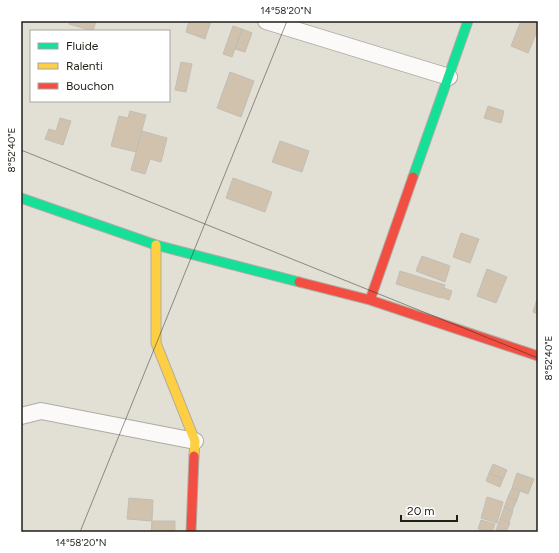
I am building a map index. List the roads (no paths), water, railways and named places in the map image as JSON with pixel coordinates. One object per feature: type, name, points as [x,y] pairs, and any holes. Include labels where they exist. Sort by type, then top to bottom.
[{"type":"street","points":[[266,21],[449,77]]},
{"type":"street","points":[[370,300],[468,21]]},
{"type":"street","points":[[21,198],[156,245],[370,300],[538,356]]},
{"type":"street","points":[[156,245],[156,343],[195,441],[191,532]]},
{"type":"street","points":[[21,416],[42,410],[195,441]]}]
